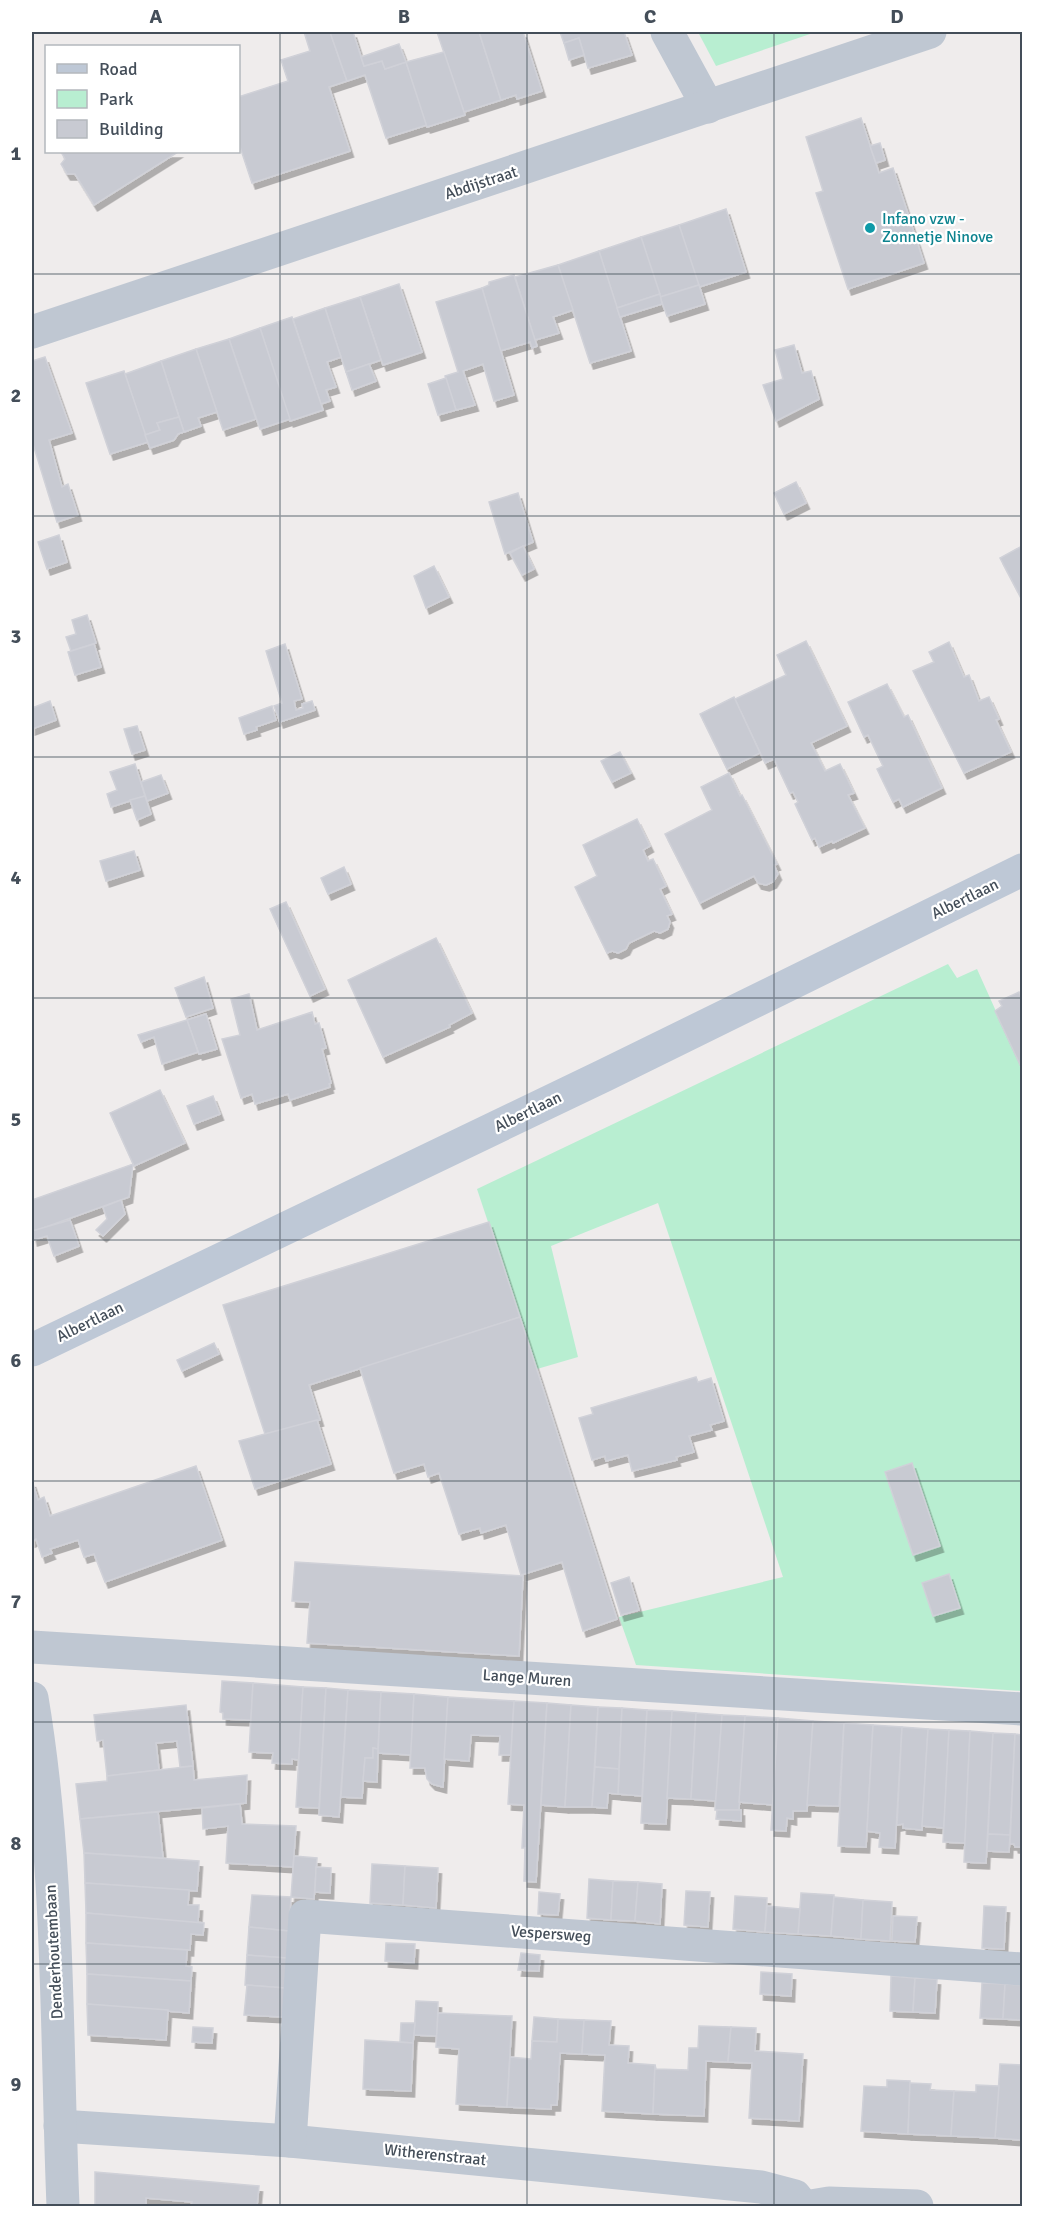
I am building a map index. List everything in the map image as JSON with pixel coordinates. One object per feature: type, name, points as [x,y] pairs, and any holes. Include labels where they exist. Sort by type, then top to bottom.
[{"type":"main road","name":"Albertlaan","points":[[32,1350],[605,1075],[1023,870]]},
{"type":"street","points":[[667,32],[708,107]]},
{"type":"street","name":"Abdijstraat","points":[[32,332],[930,32]]},
{"type":"street","name":"Lange Muren","points":[[32,1647],[1023,1709]]},
{"type":"street","name":"Denderhoutembaan","points":[[32,1698],[42,1758],[56,1972],[63,2206]]},
{"type":"street","name":"Vespersweg","points":[[290,2141],[306,1916],[1023,1969]]},
{"type":"street","name":"Witherenstraat","points":[[60,2126],[290,2141],[761,2187],[795,2196],[802,2206]]},
{"type":"street","points":[[811,2206],[850,2203],[917,2206]]},
{"type":"green space","points":[[698,32],[816,32],[716,66]]},
{"type":"green space","points":[[948,964],[957,978],[977,969],[1022,1069],[1022,1691],[636,1665],[619,1617],[783,1577],[658,1203],[551,1246],[578,1357],[537,1369],[477,1189]]},
{"type":"building","points":[[304,32],[330,32],[347,81],[329,87],[350,151],[252,183],[240,147],[240,96],[288,81],[281,60],[310,51]]},
{"type":"building","points":[[330,32],[353,32],[364,66],[382,61],[385,69],[406,62],[427,125],[386,138],[365,75],[347,81]]},
{"type":"building","points":[[437,32],[479,32],[501,100],[464,112]]},
{"type":"building","points":[[479,32],[523,32],[542,91],[517,99],[516,95],[501,100]]},
{"type":"building","points":[[560,32],[624,32],[632,55],[588,68],[579,38],[564,43]]},
{"type":"building","points":[[579,38],[584,55],[569,60],[564,43]]},
{"type":"building","points":[[399,44],[406,62],[385,69],[382,61],[364,66],[361,57]]},
{"type":"building","points":[[444,52],[465,115],[427,127],[406,62]]},
{"type":"building","name":"Infano vzw - Zonnetje Ninove","points":[[861,118],[879,173],[893,168],[924,263],[848,289],[816,193],[823,191],[806,137]]},
{"type":"building","points":[[880,143],[885,160],[876,163],[870,146]]},
{"type":"building","points":[[62,153],[176,153],[94,205],[75,174],[67,174],[61,164],[65,159]]},
{"type":"building","points":[[726,209],[746,272],[699,287],[679,225]]},
{"type":"building","points":[[679,225],[699,285],[660,297],[641,237]]},
{"type":"building","points":[[641,237],[660,294],[617,308],[599,251]]},
{"type":"building","points":[[599,251],[631,351],[590,363],[558,265]]},
{"type":"building","points":[[558,265],[573,310],[553,317],[559,333],[535,340],[515,277]]},
{"type":"building","points":[[514,275],[537,346],[532,348],[530,342],[500,351],[482,288],[489,285],[489,282]]},
{"type":"building","points":[[399,284],[422,352],[383,365],[360,297]]},
{"type":"building","points":[[699,285],[705,304],[667,316],[660,297]]},
{"type":"building","points":[[482,288],[514,395],[494,401],[483,364],[463,371],[475,405],[456,410],[445,376],[458,372],[436,302]]},
{"type":"building","points":[[660,294],[662,304],[620,317],[617,308]]},
{"type":"building","points":[[360,297],[381,360],[346,372],[325,308]]},
{"type":"building","points":[[325,308],[341,357],[327,362],[336,387],[326,390],[330,401],[321,404],[293,319]]},
{"type":"building","points":[[292,317],[323,410],[290,421],[260,328]]},
{"type":"building","points":[[260,328],[290,419],[260,429],[229,339]]},
{"type":"building","points":[[229,339],[256,419],[223,430],[196,349]]},
{"type":"building","points":[[794,345],[802,373],[811,371],[819,399],[776,421],[763,385],[783,379],[775,350]]},
{"type":"building","points":[[196,349],[217,412],[198,418],[201,426],[184,432],[161,361]]},
{"type":"building","points":[[45,357],[72,433],[49,440],[62,487],[68,484],[78,515],[57,522],[32,441],[32,361]]},
{"type":"building","points":[[161,361],[179,417],[157,423],[160,430],[145,435],[125,374]]},
{"type":"building","points":[[369,364],[376,381],[352,390],[346,372]]},
{"type":"building","points":[[124,371],[148,442],[110,454],[86,383]]},
{"type":"building","points":[[446,378],[456,410],[438,415],[428,384]]},
{"type":"building","points":[[179,417],[184,432],[178,434],[174,440],[150,448],[145,435],[160,430],[157,423]]},
{"type":"building","points":[[796,482],[806,503],[784,514],[774,493]]},
{"type":"building","points":[[518,493],[533,542],[505,554],[489,502]]},
{"type":"building","points":[[59,535],[67,562],[47,569],[38,542]]},
{"type":"building","points":[[523,546],[534,569],[522,575],[510,553]]},
{"type":"building","points":[[1022,546],[1022,600],[1000,558]]},
{"type":"building","points":[[434,566],[449,597],[426,608],[414,576]]},
{"type":"building","points":[[87,615],[96,643],[71,651],[66,637],[76,634],[72,620]]},
{"type":"building","points":[[806,641],[847,726],[811,743],[825,771],[840,764],[854,793],[848,795],[865,828],[819,847],[815,838],[812,840],[795,804],[798,802],[793,792],[790,793],[774,759],[765,763],[735,699],[786,675],[777,655]]},
{"type":"building","points":[[949,642],[964,677],[969,675],[979,701],[989,697],[999,719],[996,720],[1011,752],[964,773],[913,671],[934,662],[929,652]]},
{"type":"building","points":[[94,644],[101,667],[75,675],[68,652]]},
{"type":"building","points":[[285,644],[302,699],[294,701],[296,710],[303,708],[302,704],[312,701],[315,710],[280,722],[274,706],[282,703],[266,651]]},
{"type":"building","points":[[887,684],[904,717],[908,715],[942,788],[903,807],[899,799],[893,802],[877,769],[883,766],[868,735],[864,737],[848,702]]},
{"type":"building","points":[[734,697],[760,753],[727,769],[700,714]]},
{"type":"building","points":[[50,701],[56,720],[32,729],[32,708]]},
{"type":"building","points":[[272,706],[276,720],[244,734],[239,718]]},
{"type":"building","points":[[137,726],[145,750],[132,754],[124,729]]},
{"type":"building","points":[[620,752],[631,773],[612,782],[601,761]]},
{"type":"building","points":[[135,764],[145,796],[111,807],[107,794],[117,790],[110,772]]},
{"type":"building","points":[[729,773],[777,864],[774,865],[778,874],[773,882],[766,885],[758,883],[754,876],[700,903],[665,834],[712,810],[701,787]]},
{"type":"building","points":[[161,775],[168,793],[147,801],[141,782]]},
{"type":"building","points":[[145,796],[151,814],[137,820],[130,800]]},
{"type":"building","points":[[637,819],[650,846],[643,850],[648,861],[653,859],[666,886],[660,889],[672,914],[667,916],[670,922],[668,929],[660,933],[654,931],[629,943],[626,949],[618,953],[612,951],[607,953],[575,887],[597,876],[583,845]]},
{"type":"building","points":[[134,851],[140,870],[106,881],[100,861]]},
{"type":"building","points":[[344,867],[351,884],[328,894],[321,878]]},
{"type":"building","points":[[286,902],[325,989],[310,996],[270,909]]},
{"type":"building","points":[[436,938],[472,1013],[449,1025],[450,1027],[383,1057],[348,980]]},
{"type":"building","points":[[204,977],[213,1008],[186,1017],[175,988]]},
{"type":"building","points":[[1019,992],[1022,996],[1022,1069],[995,1011],[1002,1006],[999,1001]]},
{"type":"building","points":[[249,994],[257,1030],[312,1012],[315,1024],[319,1023],[326,1048],[322,1049],[331,1083],[330,1087],[290,1100],[288,1094],[255,1104],[252,1094],[241,1098],[222,1039],[240,1035],[231,999]]},
{"type":"building","points":[[206,1014],[217,1049],[199,1054],[187,1020]]},
{"type":"building","points":[[187,1020],[198,1052],[162,1064],[154,1037],[141,1042],[138,1035]]},
{"type":"building","points":[[160,1090],[185,1143],[134,1166],[110,1113]]},
{"type":"building","points":[[213,1096],[220,1114],[194,1124],[187,1106]]},
{"type":"building","points":[[133,1164],[129,1197],[32,1232],[32,1200]]},
{"type":"building","points":[[121,1200],[125,1214],[103,1236],[96,1230],[107,1219],[103,1207]]},
{"type":"building","points":[[70,1220],[79,1246],[54,1256],[47,1236],[34,1240],[32,1231]]},
{"type":"building","points":[[489,1222],[520,1317],[309,1385],[320,1420],[265,1434],[223,1305]]},
{"type":"building","points":[[520,1317],[617,1619],[583,1631],[562,1562],[521,1575],[506,1525],[481,1533],[480,1528],[459,1534],[439,1473],[428,1477],[424,1464],[394,1473],[360,1368]]},
{"type":"building","points":[[214,1343],[219,1354],[182,1371],[177,1360]]},
{"type":"building","points":[[696,1377],[698,1382],[711,1378],[724,1421],[710,1425],[712,1430],[689,1436],[694,1452],[676,1457],[677,1460],[632,1471],[628,1455],[606,1461],[605,1456],[592,1460],[579,1418],[593,1414],[591,1408]]},
{"type":"building","points":[[317,1420],[331,1464],[255,1489],[239,1441]]},
{"type":"building","points":[[912,1463],[940,1546],[913,1555],[885,1472]]},
{"type":"building","points":[[196,1466],[222,1540],[105,1582],[94,1554],[84,1557],[78,1540],[50,1549],[52,1553],[42,1557],[36,1539],[32,1541],[32,1481],[38,1500],[44,1497],[50,1516]]},
{"type":"building","points":[[295,1562],[523,1576],[519,1656],[307,1643],[310,1602],[292,1601]]},
{"type":"building","points":[[949,1574],[960,1608],[933,1616],[922,1583]]},
{"type":"building","points":[[629,1577],[639,1610],[621,1615],[611,1583]]},
{"type":"building","points":[[222,1681],[253,1683],[251,1720],[223,1719],[223,1713],[220,1712]]},
{"type":"building","points":[[253,1683],[303,1687],[299,1760],[292,1759],[292,1764],[272,1763],[273,1753],[249,1752]]},
{"type":"building","points":[[303,1687],[326,1688],[319,1808],[296,1807]]},
{"type":"building","points":[[326,1688],[348,1690],[339,1817],[319,1815]]},
{"type":"building","points":[[348,1690],[381,1692],[378,1749],[373,1748],[373,1758],[365,1758],[362,1798],[341,1797]]},
{"type":"building","points":[[381,1692],[414,1694],[411,1755],[378,1753]]},
{"type":"building","points":[[414,1694],[448,1697],[443,1787],[432,1784],[427,1779],[425,1768],[410,1768]]},
{"type":"building","points":[[448,1697],[514,1701],[511,1755],[499,1755],[500,1736],[471,1735],[469,1761],[444,1759]]},
{"type":"building","points":[[514,1701],[547,1703],[536,1882],[524,1881],[525,1848],[522,1848],[524,1805],[508,1804]]},
{"type":"building","points":[[547,1703],[571,1705],[565,1807],[541,1805]]},
{"type":"building","points":[[186,1705],[193,1766],[180,1767],[177,1741],[156,1743],[159,1770],[107,1776],[103,1740],[97,1741],[94,1715]]},
{"type":"building","points":[[571,1705],[598,1707],[592,1807],[565,1807]]},
{"type":"building","points":[[598,1707],[622,1708],[619,1769],[595,1767]]},
{"type":"building","points":[[622,1708],[647,1710],[642,1796],[618,1794]]},
{"type":"building","points":[[647,1710],[672,1711],[666,1824],[641,1823]]},
{"type":"building","points":[[672,1711],[696,1713],[691,1799],[667,1798]]},
{"type":"building","points":[[696,1713],[722,1715],[716,1801],[691,1799]]},
{"type":"building","points":[[722,1715],[745,1716],[739,1810],[715,1810]]},
{"type":"building","points":[[745,1716],[778,1718],[773,1805],[739,1802]]},
{"type":"building","points":[[778,1718],[813,1721],[807,1811],[793,1811],[793,1819],[787,1818],[786,1831],[771,1830]]},
{"type":"building","points":[[813,1721],[844,1723],[839,1806],[807,1805]]},
{"type":"building","points":[[844,1723],[873,1725],[866,1847],[838,1846]]},
{"type":"building","points":[[873,1725],[902,1727],[895,1848],[879,1847],[880,1833],[867,1831]]},
{"type":"building","points":[[902,1727],[928,1729],[922,1830],[903,1828],[903,1824],[897,1825]]},
{"type":"building","points":[[928,1729],[949,1730],[944,1828],[922,1826]]},
{"type":"building","points":[[949,1730],[970,1731],[965,1843],[943,1842]]},
{"type":"building","points":[[970,1731],[993,1733],[986,1863],[964,1862]]},
{"type":"building","points":[[993,1733],[1015,1734],[1010,1835],[988,1834]]},
{"type":"building","points":[[1015,1734],[1022,1735],[1022,1847],[1010,1844]]},
{"type":"building","points":[[373,1748],[378,1749],[377,1782],[363,1781],[365,1758],[373,1758]]},
{"type":"building","points":[[193,1766],[194,1780],[247,1775],[246,1803],[80,1819],[76,1784],[107,1781],[107,1776]]},
{"type":"building","points":[[595,1767],[619,1769],[618,1794],[608,1793],[607,1808],[592,1807]]},
{"type":"building","points":[[240,1804],[242,1824],[296,1826],[293,1867],[226,1863],[228,1826],[203,1829],[202,1808]]},
{"type":"building","points":[[717,1810],[741,1810],[741,1821],[716,1819]]},
{"type":"building","points":[[158,1812],[163,1858],[84,1853],[80,1819]]},
{"type":"building","points":[[988,1834],[1010,1835],[1009,1852],[987,1851]]},
{"type":"building","points":[[84,1853],[199,1861],[197,1891],[85,1883]]},
{"type":"building","points":[[294,1856],[317,1858],[314,1899],[291,1897]]},
{"type":"building","points":[[372,1864],[405,1866],[403,1905],[370,1903]]},
{"type":"building","points":[[405,1866],[438,1868],[436,1908],[403,1905]]},
{"type":"building","points":[[316,1867],[331,1868],[330,1893],[315,1892]]},
{"type":"building","points":[[589,1879],[613,1881],[611,1920],[587,1918]]},
{"type":"building","points":[[613,1881],[638,1882],[635,1921],[611,1920]]},
{"type":"building","points":[[638,1882],[662,1884],[660,1924],[635,1921]]},
{"type":"building","points":[[85,1883],[189,1890],[188,1905],[199,1905],[198,1923],[86,1913]]},
{"type":"building","points":[[686,1891],[710,1892],[708,1927],[684,1925]]},
{"type":"building","points":[[539,1892],[560,1894],[558,1915],[538,1914]]},
{"type":"building","points":[[801,1893],[834,1895],[831,1936],[798,1934]]},
{"type":"building","points":[[252,1895],[291,1897],[289,1931],[249,1927]]},
{"type":"building","points":[[735,1896],[767,1898],[765,1932],[733,1929]]},
{"type":"building","points":[[834,1897],[863,1900],[861,1939],[831,1936]]},
{"type":"building","points":[[863,1900],[892,1902],[890,1941],[861,1939]]},
{"type":"building","points":[[767,1906],[800,1909],[798,1934],[765,1932]]},
{"type":"building","points":[[984,1906],[1006,1907],[1004,1949],[982,1948]]},
{"type":"building","points":[[86,1913],[204,1923],[203,1935],[191,1934],[190,1950],[86,1943]]},
{"type":"building","points":[[893,1916],[917,1917],[915,1942],[892,1941]]},
{"type":"building","points":[[249,1927],[289,1931],[287,1958],[247,1955]]},
{"type":"building","points":[[86,1943],[187,1950],[186,1966],[192,1967],[191,1981],[87,1974]]},
{"type":"building","points":[[386,1943],[415,1944],[414,1963],[385,1961]]},
{"type":"building","points":[[521,1953],[540,1955],[539,1971],[518,1970]]},
{"type":"building","points":[[247,1955],[287,1958],[285,1988],[245,1985]]},
{"type":"building","points":[[761,1972],[792,1974],[791,1996],[760,1994]]},
{"type":"building","points":[[87,1974],[191,1981],[189,2013],[87,2004]]},
{"type":"building","points":[[891,1976],[915,1978],[913,2012],[890,2011]]},
{"type":"building","points":[[915,1978],[937,1979],[935,2013],[913,2012]]},
{"type":"building","points":[[982,1983],[1005,1984],[1003,2019],[980,2018]]},
{"type":"building","points":[[1005,1984],[1022,1985],[1022,2020],[1003,2019]]},
{"type":"building","points":[[247,1985],[285,1988],[283,2017],[244,2015]]},
{"type":"building","points":[[416,2001],[438,2002],[437,2036],[414,2035]]},
{"type":"building","points":[[87,2004],[168,2010],[166,2040],[88,2035]]},
{"type":"building","points":[[438,2013],[512,2016],[507,2107],[456,2104],[459,2049],[436,2047]]},
{"type":"building","points":[[534,2017],[558,2019],[557,2042],[532,2041]]},
{"type":"building","points":[[558,2019],[584,2020],[582,2054],[560,2053],[557,2105],[551,2105],[551,2109],[507,2107],[510,2057],[531,2059],[532,2041],[557,2042]]},
{"type":"building","points":[[584,2020],[611,2021],[609,2045],[629,2046],[628,2063],[655,2065],[653,2114],[602,2111],[605,2055],[582,2054]]},
{"type":"building","points":[[401,2023],[415,2023],[413,2043],[400,2042]]},
{"type":"building","points":[[699,2026],[731,2027],[728,2062],[706,2061],[704,2116],[653,2114],[655,2065],[656,2069],[688,2070],[689,2048],[698,2048]]},
{"type":"building","points":[[193,2027],[213,2028],[212,2043],[192,2042]]},
{"type":"building","points":[[731,2027],[756,2028],[755,2051],[803,2054],[799,2121],[749,2118],[752,2063],[728,2062]]},
{"type":"building","points":[[365,2040],[413,2043],[411,2091],[363,2089]]},
{"type":"building","points":[[1000,2064],[1022,2065],[1022,2140],[995,2138]]},
{"type":"building","points":[[887,2080],[910,2081],[908,2134],[861,2131],[864,2086],[887,2087]]},
{"type":"building","points":[[910,2083],[931,2084],[930,2090],[954,2091],[951,2136],[908,2134]]},
{"type":"building","points":[[976,2085],[999,2086],[995,2138],[951,2136],[954,2091],[976,2092]]},
{"type":"building","points":[[95,2172],[259,2186],[257,2206],[191,2206],[192,2202],[146,2198],[146,2206],[95,2206]]},
{"type":"place","name":"Infano vzw - Zonnetje Ninove","points":[[870,228]]}]
